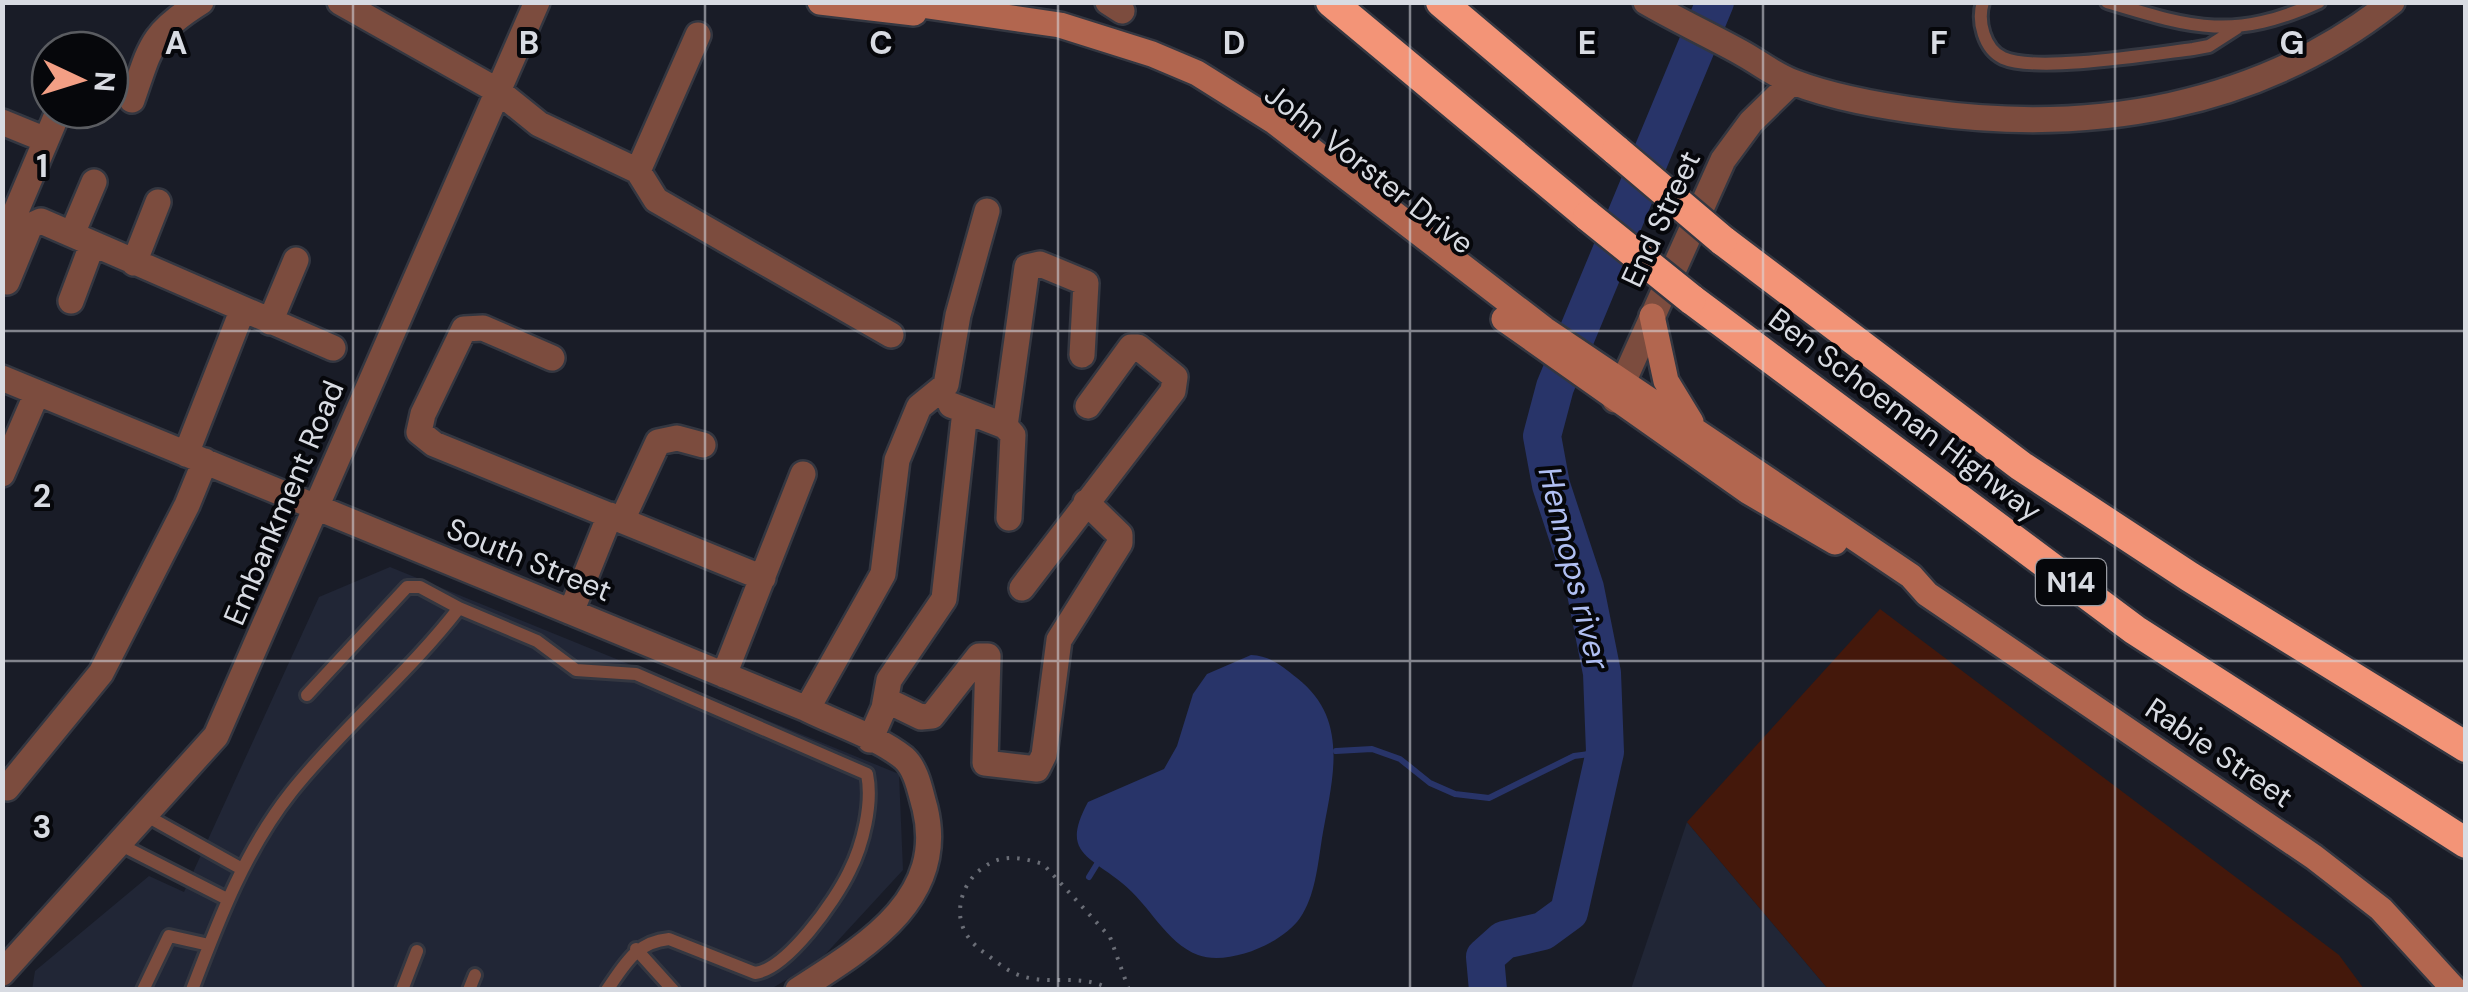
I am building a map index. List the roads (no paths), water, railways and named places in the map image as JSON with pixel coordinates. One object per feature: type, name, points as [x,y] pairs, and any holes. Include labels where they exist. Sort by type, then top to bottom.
[{"type":"highway","name":"Ben Schoeman Highway","points":[[1331,2],[1691,299],[2135,630],[2466,843]]},
{"type":"highway","name":"Ben Schoeman Highway","points":[[1441,2],[1722,240],[2021,466],[2190,578],[2466,746]]},
{"type":"main road","name":"John Vorster Drive","points":[[820,2],[1058,34],[1148,62],[1192,81],[1234,104],[1540,337],[1619,392]]},
{"type":"main road","name":"John Vorster Drive","points":[[900,2],[1060,25],[1152,54],[1197,74],[1275,122],[1540,337]]},
{"type":"main road","points":[[1652,316],[1670,392],[1710,442]]},
{"type":"main road","name":"Rabie Street","points":[[1619,392],[1710,442],[1912,576],[1927,594]]},
{"type":"main road","name":"Rabie Street","points":[[1619,392],[1750,492],[1927,594],[2314,857],[2380,908],[2454,990]]},
{"type":"street","points":[[132,100],[155,38],[171,20],[201,2]]},
{"type":"street","name":"Embankment Road","points":[[5,965],[147,816],[216,736],[319,508],[536,2]]},
{"type":"street","points":[[1646,2],[1792,82],[1886,107],[1980,120],[2052,123],[2121,117],[2248,84],[2315,53],[2392,2]]},
{"type":"street","points":[[345,3],[498,91],[538,124],[638,171],[656,200],[891,335]]},
{"type":"street","points":[[638,171],[698,35]]},
{"type":"street","name":"End Street","points":[[1619,392],[1723,160],[1751,122],[1792,82]]},
{"type":"street","points":[[2,122],[46,140]]},
{"type":"street","points":[[2,244],[50,130]]},
{"type":"street","points":[[71,301],[94,182]]},
{"type":"street","points":[[134,263],[158,202]]},
{"type":"street","points":[[807,709],[883,574],[897,460],[919,407],[946,385],[958,315],[986,211]]},
{"type":"street","points":[[7,282],[33,222],[332,348]]},
{"type":"street","points":[[270,322],[296,260]]},
{"type":"street","points":[[1005,426],[1028,268],[1040,264],[1086,283],[1082,354]]},
{"type":"street","points":[[6,788],[105,666],[188,506],[195,458],[242,311]]},
{"type":"street","points":[[552,358],[483,328],[464,329],[423,414],[420,432],[434,444],[764,578]]},
{"type":"street","points":[[1022,588],[1174,391],[1175,377],[1132,347],[1088,406]]},
{"type":"street","name":"South Street","points":[[2,378],[807,709],[904,758],[918,781],[928,852],[920,885],[872,936],[798,990]]},
{"type":"street","points":[[2,474],[36,393]]},
{"type":"street","points":[[932,398],[1005,426],[1015,441],[1009,518]]},
{"type":"street","points":[[870,740],[890,680],[944,598],[965,411]]},
{"type":"street","points":[[571,612],[658,442],[677,438],[703,446]]},
{"type":"street","points":[[724,675],[803,474]]},
{"type":"street","points":[[886,700],[928,718],[979,656],[988,656],[985,764],[1036,768],[1044,755],[1059,640],[1120,542],[1120,534],[1086,502]]},
{"type":"lane","points":[[1983,2],[1981,24],[1987,42],[2002,58],[2044,63],[2193,50],[2209,46],[2237,28]]},
{"type":"lane","points":[[2107,2],[2188,26],[2237,28],[2291,15],[2319,2]]},
{"type":"lane","points":[[306,695],[407,587],[420,587],[537,641],[576,670],[636,674],[867,774],[872,796],[850,872],[784,962],[755,973],[669,939],[636,949],[607,990]]},
{"type":"lane","points":[[192,990],[227,898],[292,791],[459,608]]},
{"type":"lane","points":[[147,816],[242,869]]},
{"type":"lane","points":[[120,845],[227,898]]},
{"type":"lane","points":[[143,990],[169,936],[209,944]]},
{"type":"lane","points":[[636,949],[673,990]]},
{"type":"lane","points":[[402,990],[418,950]]},
{"type":"lane","points":[[469,990],[475,975]]},
{"type":"water","points":[[1251,655],[1286,669],[1314,695],[1331,732],[1333,773],[1315,880],[1300,918],[1268,944],[1239,955],[1210,958],[1176,942],[1132,892],[1082,851],[1077,832],[1088,802],[1164,769],[1177,746],[1193,694],[1207,674]]},
{"type":"waterway","name":"Hennops river","points":[[1488,990],[1485,957],[1504,940],[1543,931],[1569,912],[1605,752],[1602,673],[1585,588],[1551,485],[1542,436],[1555,387],[1715,2]]},
{"type":"waterway","points":[[1336,751],[1372,749],[1400,759],[1430,783],[1455,794],[1489,798],[1574,756],[1605,752]]},
{"type":"waterway","points":[[1089,877],[1097,864]]}]
